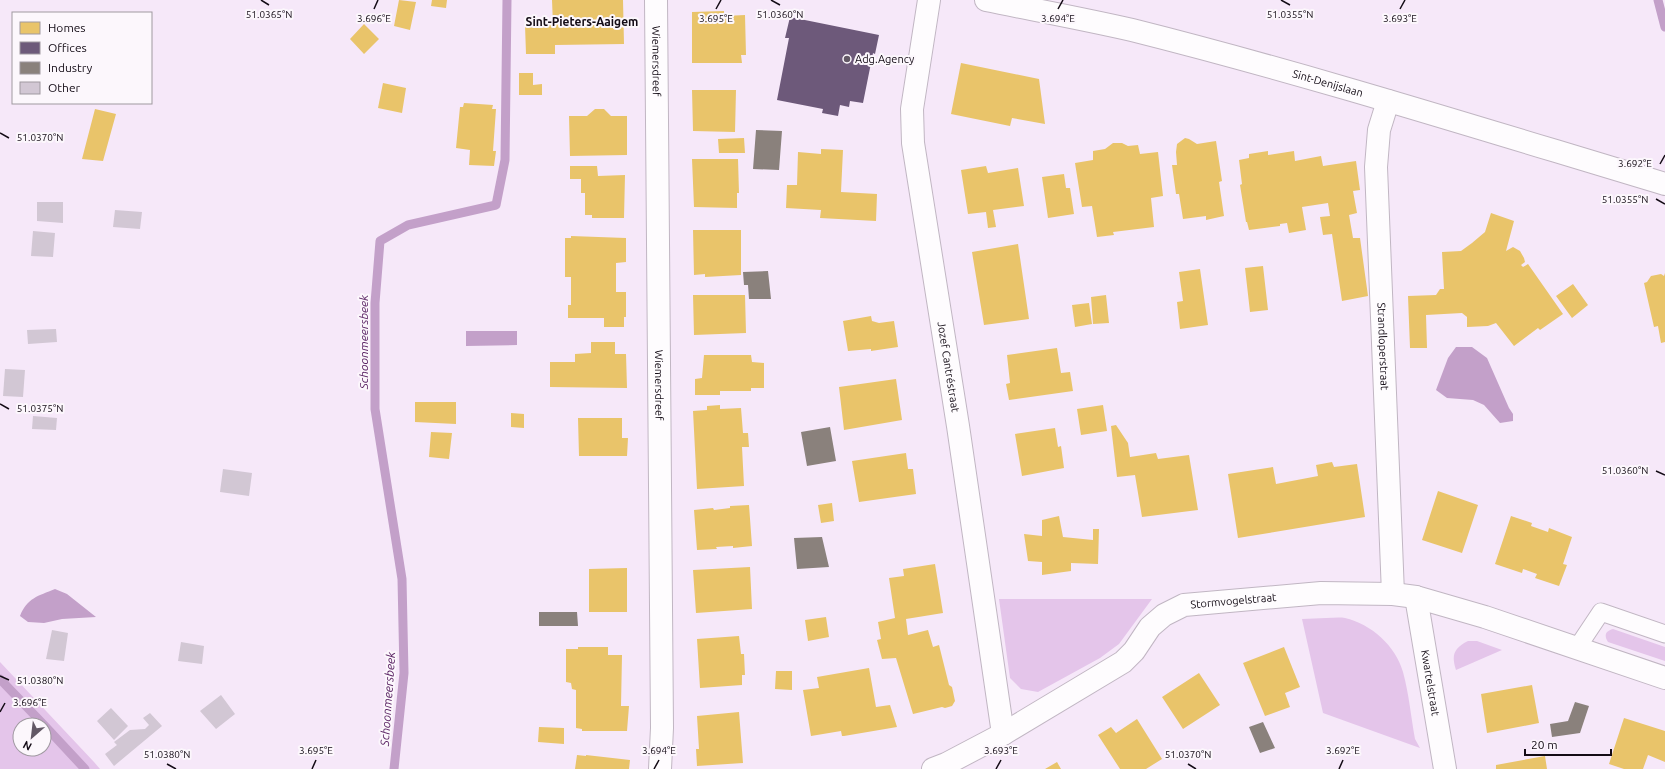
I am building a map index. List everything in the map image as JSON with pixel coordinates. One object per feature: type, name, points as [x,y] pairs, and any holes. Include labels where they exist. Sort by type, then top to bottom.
[{"type":"street","name":"Wiemersdreef","points":[[656,0],[662,728],[660,769]]},
{"type":"street","name":"Jozef Cantréstraat","points":[[929,0],[912,108],[913,143],[958,426],[1003,734]]},
{"type":"street","name":"Sint-Denijslaan","points":[[986,0],[1129,30],[1193,46],[1388,101],[1665,184]]},
{"type":"street","name":"Strandloperstraat","points":[[1388,101],[1379,130],[1376,167],[1393,594]]},
{"type":"street","name":"Stormvogelstraat","points":[[933,769],[946,764],[1003,734],[1123,662],[1134,651],[1155,623],[1164,615],[1184,606],[1321,592],[1393,594],[1416,597],[1485,618],[1665,678]]},
{"type":"street","name":"Kwartelstraat","points":[[1416,597],[1445,769]]},
{"type":"lane","points":[[1577,648],[1601,612],[1665,634]]},
{"type":"shaded area","points":[[466,331],[517,331],[517,345],[466,346]]},
{"type":"shaded area","points":[[1456,347],[1472,347],[1487,358],[1513,414],[1513,421],[1500,423],[1484,405],[1473,400],[1447,398],[1436,390],[1448,358]]},
{"type":"shaded area","points":[[55,589],[67,594],[96,617],[62,619],[44,623],[28,622],[20,616],[30,601]]},
{"type":"shaded area","points":[[999,599],[1152,599],[1119,644],[1100,658],[1038,692],[1021,689],[1010,678]]},
{"type":"shaded area","points":[[1345,618],[1364,625],[1381,638],[1395,653],[1403,672],[1415,739],[1420,748],[1323,713],[1302,619]]},
{"type":"shaded area","points":[[1613,629],[1665,647],[1665,661],[1608,642],[1606,634],[1608,631]]},
{"type":"shaded area","points":[[1468,641],[1477,641],[1502,650],[1456,670],[1454,660],[1455,652],[1460,646]]},
{"type":"shaded area","points":[[0,662],[52,717],[12,717],[12,757],[52,757],[52,717],[100,769],[0,769]]},
{"type":"building: Homes","points":[[399,0],[416,2],[410,30],[394,26]]},
{"type":"building: Homes","points":[[432,0],[447,0],[446,8],[431,6]]},
{"type":"building: Homes","points":[[552,0],[623,0],[624,44],[555,45],[555,54],[526,54],[525,25],[553,25]]},
{"type":"building: Homes","points":[[724,11],[724,16],[745,15],[746,55],[741,55],[742,63],[692,63],[692,12]]},
{"type":"building: Homes","points":[[364,24],[379,39],[364,54],[350,39]]},
{"type":"building: Homes","points":[[961,63],[1039,79],[1045,124],[1012,118],[1010,126],[951,114]]},
{"type":"building: Homes","points":[[519,73],[533,73],[533,85],[542,84],[542,95],[519,95]]},
{"type":"building: Homes","points":[[383,83],[406,88],[402,113],[378,108]]},
{"type":"building: Homes","points":[[692,90],[736,90],[735,132],[693,131]]},
{"type":"building: Homes","points":[[464,103],[493,105],[492,109],[496,109],[493,151],[496,151],[494,166],[469,165],[470,150],[456,148],[460,107],[463,107]]},
{"type":"building: Homes","points":[[95,109],[116,114],[103,161],[82,159]]},
{"type":"building: Homes","points":[[595,109],[604,109],[611,116],[627,116],[627,155],[570,156],[569,116],[587,116]]},
{"type":"building: Homes","points":[[744,138],[745,153],[719,153],[718,139]]},
{"type":"building: Homes","points":[[1185,138],[1197,144],[1216,141],[1222,181],[1219,182],[1224,216],[1206,220],[1206,216],[1183,219],[1179,194],[1176,194],[1172,165],[1177,165],[1177,144]]},
{"type":"building: Homes","points":[[1113,143],[1122,143],[1128,146],[1138,145],[1140,154],[1158,152],[1163,196],[1151,198],[1154,227],[1113,232],[1114,235],[1097,237],[1092,206],[1082,207],[1075,163],[1093,160],[1093,151],[1105,149]]},
{"type":"building: Homes","points":[[821,149],[843,150],[841,192],[877,194],[876,221],[820,218],[821,210],[786,208],[787,185],[797,185],[798,152],[821,154]]},
{"type":"building: Homes","points":[[1268,151],[1268,155],[1294,151],[1295,161],[1321,156],[1323,166],[1356,161],[1360,190],[1353,191],[1357,213],[1349,215],[1353,238],[1360,238],[1368,296],[1342,301],[1332,234],[1323,235],[1320,217],[1330,216],[1328,203],[1302,207],[1306,230],[1289,233],[1287,223],[1280,224],[1280,226],[1249,230],[1246,222],[1240,185],[1242,184],[1239,160],[1249,158],[1249,154]]},
{"type":"building: Homes","points":[[692,159],[738,159],[739,193],[737,193],[737,208],[694,207]]},
{"type":"building: Homes","points":[[570,166],[597,166],[598,176],[625,175],[624,218],[592,218],[592,215],[585,215],[585,193],[581,193],[581,179],[570,179]]},
{"type":"building: Homes","points":[[986,166],[988,173],[1018,168],[1024,206],[993,210],[996,227],[988,228],[986,212],[968,214],[961,170]]},
{"type":"building: Homes","points":[[1064,174],[1066,188],[1070,188],[1074,214],[1048,218],[1042,177]]},
{"type":"building: Homes","points":[[1491,213],[1514,221],[1506,251],[1513,247],[1520,251],[1525,262],[1521,265],[1523,267],[1528,264],[1563,314],[1540,330],[1538,328],[1514,346],[1496,323],[1488,326],[1467,327],[1467,317],[1462,313],[1426,315],[1427,348],[1410,348],[1408,296],[1436,295],[1440,289],[1444,289],[1442,252],[1461,251],[1472,243],[1485,232]]},
{"type":"building: Homes","points":[[693,230],[741,230],[741,275],[705,277],[705,274],[694,275]]},
{"type":"building: Homes","points":[[571,236],[626,238],[626,262],[616,263],[616,292],[626,292],[626,317],[624,317],[624,327],[604,327],[604,318],[568,318],[568,305],[571,305],[571,277],[565,277],[565,238],[571,238]]},
{"type":"building: Homes","points":[[1018,244],[1029,319],[984,325],[972,252]]},
{"type":"building: Homes","points":[[1263,266],[1268,310],[1250,312],[1245,268]]},
{"type":"building: Homes","points":[[1200,269],[1208,325],[1180,329],[1177,302],[1183,301],[1179,272]]},
{"type":"building: Homes","points":[[1665,273],[1665,342],[1661,343],[1658,326],[1654,327],[1644,283],[1647,282],[1651,276],[1661,274],[1664,276]]},
{"type":"building: Homes","points":[[1573,284],[1588,305],[1572,318],[1556,296]]},
{"type":"building: Homes","points":[[693,295],[745,295],[746,333],[694,335]]},
{"type":"building: Homes","points":[[1106,295],[1109,323],[1093,324],[1091,297]]},
{"type":"building: Homes","points":[[1089,303],[1092,324],[1075,327],[1072,305]]},
{"type":"building: Homes","points":[[871,316],[872,321],[879,323],[894,321],[898,347],[871,351],[871,349],[848,351],[843,321]]},
{"type":"building: Homes","points":[[591,342],[615,342],[615,354],[626,354],[627,388],[550,387],[550,362],[575,362],[575,354],[591,353]]},
{"type":"building: Homes","points":[[1057,348],[1061,373],[1070,372],[1073,391],[1009,400],[1006,384],[1010,383],[1007,355]]},
{"type":"building: Homes","points":[[704,355],[751,355],[752,362],[764,363],[764,388],[751,388],[751,391],[720,391],[720,395],[695,395],[695,379],[702,378]]},
{"type":"building: Homes","points":[[896,379],[902,420],[844,430],[839,387]]},
{"type":"building: Homes","points":[[415,402],[456,402],[456,424],[415,422]]},
{"type":"building: Homes","points":[[720,405],[720,409],[741,408],[743,433],[748,433],[749,447],[742,447],[744,486],[697,489],[693,411],[707,410],[707,406]]},
{"type":"building: Homes","points":[[1103,405],[1107,431],[1081,435],[1077,409]]},
{"type":"building: Homes","points":[[511,413],[524,414],[524,428],[511,427]]},
{"type":"building: Homes","points":[[578,418],[622,418],[622,438],[628,438],[627,456],[579,456]]},
{"type":"building: Homes","points":[[1116,425],[1128,443],[1130,457],[1156,453],[1158,459],[1189,455],[1198,510],[1142,517],[1135,475],[1117,477],[1111,426]]},
{"type":"building: Homes","points":[[1055,428],[1058,447],[1061,446],[1064,468],[1022,476],[1015,434]]},
{"type":"building: Homes","points":[[431,432],[452,433],[449,459],[429,457]]},
{"type":"building: Homes","points":[[906,453],[908,469],[913,469],[916,494],[859,502],[852,461]]},
{"type":"building: Homes","points":[[1332,462],[1334,467],[1357,464],[1365,517],[1238,538],[1228,474],[1273,467],[1276,484],[1318,476],[1316,465]]},
{"type":"building: Homes","points":[[1438,491],[1478,505],[1462,553],[1422,540]]},
{"type":"building: Homes","points":[[832,503],[834,521],[821,523],[818,505]]},
{"type":"building: Homes","points":[[749,505],[752,546],[733,548],[733,546],[716,547],[717,549],[697,550],[694,510],[713,508],[714,510],[730,508],[730,506]]},
{"type":"building: Homes","points":[[1059,516],[1063,537],[1093,540],[1093,529],[1099,529],[1098,564],[1071,563],[1071,571],[1042,575],[1042,562],[1028,561],[1024,534],[1042,536],[1042,520]]},
{"type":"building: Homes","points":[[1511,516],[1532,523],[1531,526],[1548,532],[1549,528],[1572,537],[1563,564],[1567,565],[1559,586],[1535,578],[1537,574],[1523,569],[1522,573],[1495,564]]},
{"type":"building: Homes","points":[[935,564],[943,613],[906,619],[908,635],[928,630],[933,647],[939,645],[949,685],[952,687],[955,701],[952,706],[913,714],[896,658],[882,659],[877,640],[881,639],[878,622],[895,618],[889,578],[904,576],[903,569]]},
{"type":"building: Homes","points":[[750,567],[752,609],[696,613],[693,570]]},
{"type":"building: Homes","points":[[627,568],[627,612],[589,612],[589,569]]},
{"type":"building: Homes","points":[[826,617],[829,637],[808,641],[805,620]]},
{"type":"building: Homes","points":[[739,636],[741,654],[744,654],[745,675],[742,675],[742,685],[700,688],[697,639]]},
{"type":"building: Homes","points":[[578,647],[608,647],[608,655],[622,655],[621,706],[629,706],[627,731],[582,731],[582,729],[576,728],[576,690],[572,689],[571,683],[566,682],[566,649],[578,649]]},
{"type":"building: Homes","points":[[1284,647],[1300,687],[1285,693],[1290,707],[1265,716],[1243,663]]},
{"type":"building: Homes","points":[[869,668],[876,707],[890,705],[897,727],[844,736],[842,736],[841,731],[811,736],[803,690],[819,688],[817,677]]},
{"type":"building: Homes","points":[[776,671],[792,671],[792,690],[775,689]]},
{"type":"building: Homes","points":[[1199,673],[1220,705],[1183,729],[1162,697]]},
{"type":"building: Homes","points":[[1532,685],[1539,723],[1487,733],[1481,694]]},
{"type":"building: Homes","points":[[739,712],[743,763],[697,766],[696,749],[699,749],[697,716]]},
{"type":"building: Homes","points":[[1624,718],[1665,731],[1665,762],[1648,755],[1643,769],[1624,769],[1609,764]]},
{"type":"building: Homes","points":[[1137,719],[1162,759],[1146,769],[1120,769],[1098,735],[1111,727],[1116,733]]},
{"type":"building: Homes","points":[[539,727],[564,728],[564,744],[538,742]]},
{"type":"building: Homes","points":[[577,755],[630,760],[629,769],[575,769]]},
{"type":"building: Homes","points":[[1545,756],[1547,769],[1496,769],[1496,765]]},
{"type":"building: Homes","points":[[1057,762],[1061,769],[1045,769]]},
{"type":"building: Offices","points":[[790,17],[879,35],[875,54],[873,53],[863,103],[850,101],[849,107],[840,105],[838,116],[822,113],[823,109],[777,100],[789,38],[785,38]]},
{"type":"building: Industry","points":[[756,130],[782,131],[779,170],[753,169]]},
{"type":"building: Industry","points":[[768,271],[771,299],[749,299],[748,285],[744,285],[743,272]]},
{"type":"building: Industry","points":[[830,427],[836,461],[807,466],[801,432]]},
{"type":"building: Industry","points":[[822,537],[829,567],[797,569],[794,538]]},
{"type":"building: Industry","points":[[539,612],[577,612],[578,626],[539,626]]},
{"type":"building: Industry","points":[[1575,702],[1589,706],[1580,733],[1552,737],[1550,724],[1568,721]]},
{"type":"building: Industry","points":[[1263,722],[1275,748],[1260,753],[1249,727]]},
{"type":"building: Other","points":[[37,202],[63,202],[63,223],[37,221]]},
{"type":"building: Other","points":[[115,210],[142,212],[140,229],[113,227]]},
{"type":"building: Other","points":[[33,231],[55,233],[53,257],[31,256]]},
{"type":"building: Other","points":[[56,329],[57,342],[28,344],[27,330]]},
{"type":"building: Other","points":[[5,369],[25,370],[23,397],[3,396]]},
{"type":"building: Other","points":[[33,416],[57,418],[56,430],[32,429]]},
{"type":"building: Other","points":[[223,469],[252,473],[249,496],[220,492]]},
{"type":"building: Other","points":[[52,630],[68,633],[64,661],[46,659]]},
{"type":"building: Other","points":[[181,642],[204,646],[202,664],[178,661]]},
{"type":"building: Other","points":[[221,695],[235,714],[216,729],[200,711]]},
{"type":"building: Other","points":[[111,708],[128,726],[114,740],[97,721]]},
{"type":"building: Other","points":[[150,713],[162,726],[114,766],[105,754],[117,745],[114,742],[130,730],[145,729],[149,725],[143,718]]},
{"type":"waterway","name":"Schoonmeersbeek","points":[[394,769],[404,673],[402,579],[375,409],[375,303],[380,241],[408,225],[496,205],[505,160],[507,0]]},
{"type":"waterway","points":[[1658,0],[1665,27]]},
{"type":"waterway","points":[[0,679],[36,717]]},
{"type":"waterway","points":[[52,734],[85,769]]},
{"type":"place","name":"Adg.Agency","points":[[847,59]]},
{"type":"district","name":"Sint-Pieters-Aaigem","points":[[582,22]]}]
